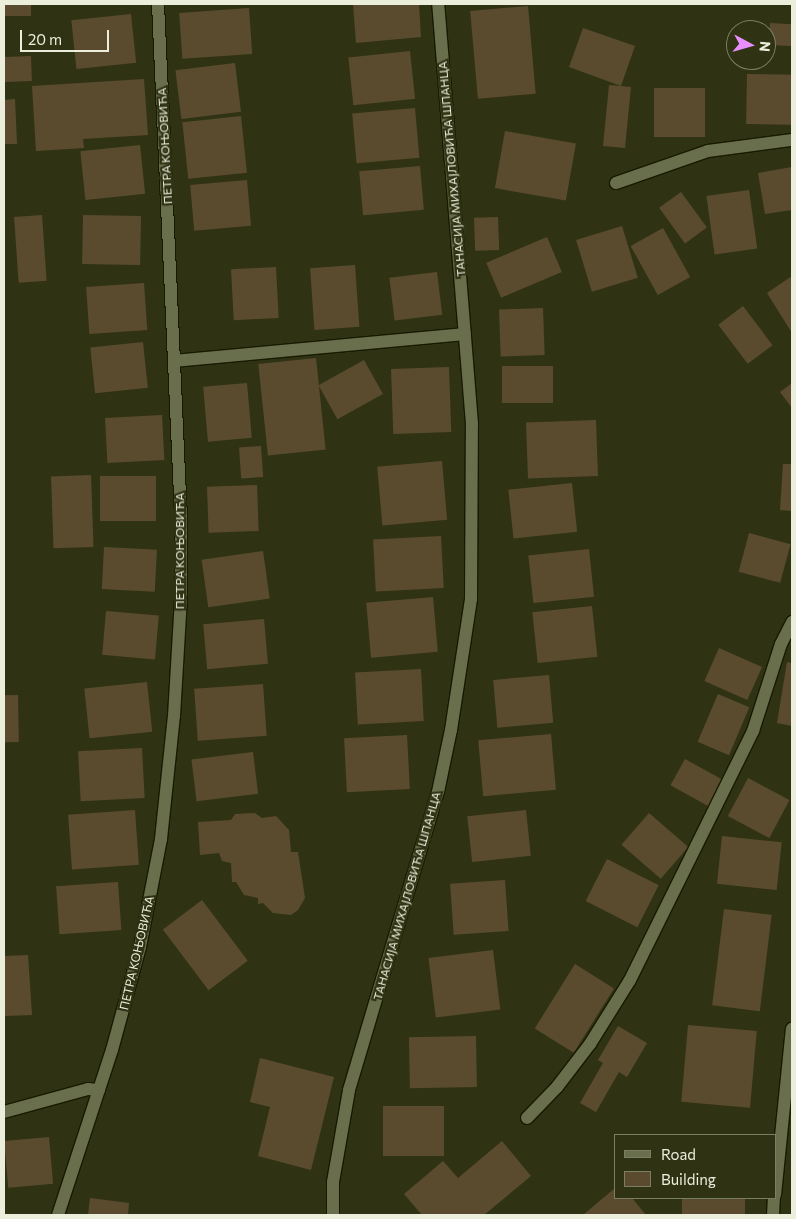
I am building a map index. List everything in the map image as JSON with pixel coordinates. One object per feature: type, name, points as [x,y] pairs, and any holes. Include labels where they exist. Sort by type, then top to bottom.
[{"type":"street","name":"ПЕТРА КОЊОВИЋА","points":[[58,1215],[99,1090],[140,948],[168,782],[181,597],[174,361],[158,4]]},
{"type":"street","name":"ТАНАСИЈА МИХАЈЛОВИЋА ШПАНЦА","points":[[333,1215],[333,1182],[349,1090],[426,837],[451,730],[471,599],[472,424],[438,4]]},
{"type":"street","points":[[616,183],[708,151],[792,140]]},
{"type":"street","points":[[174,361],[465,334]]},
{"type":"street","points":[[527,1118],[557,1087],[590,1044],[630,980],[753,731],[781,644],[792,622]]},
{"type":"street","points":[[776,1186],[792,1028]]},
{"type":"street","points":[[4,1112],[88,1089],[99,1090]]},
{"type":"street","points":[[773,1215],[775,1199]]},
{"type":"building","points":[[4,4],[31,4],[31,16],[4,16]]},
{"type":"building","points":[[353,4],[419,4],[421,37],[356,43]]},
{"type":"building","points":[[528,6],[536,94],[478,99],[470,11]]},
{"type":"building","points":[[249,8],[252,54],[182,59],[179,13]]},
{"type":"building","points":[[131,14],[136,63],[76,69],[71,20]]},
{"type":"building","points":[[776,23],[792,24],[791,46],[776,45]]},
{"type":"building","points":[[583,28],[635,46],[621,86],[569,67]]},
{"type":"building","points":[[410,51],[415,99],[353,105],[348,57]]},
{"type":"building","points":[[31,56],[32,81],[5,82],[4,57]]},
{"type":"building","points":[[235,63],[241,112],[181,119],[175,70]]},
{"type":"building","points":[[747,74],[792,75],[791,125],[746,124]]},
{"type":"building","points":[[144,79],[148,135],[83,139],[84,148],[36,151],[32,86]]},
{"type":"building","points":[[609,85],[631,87],[625,148],[603,146]]},
{"type":"building","points":[[654,88],[705,88],[705,137],[654,137]]},
{"type":"building","points":[[15,99],[17,144],[4,144],[4,100]]},
{"type":"building","points":[[415,108],[419,158],[357,163],[352,113]]},
{"type":"building","points":[[241,116],[247,173],[188,179],[182,122]]},
{"type":"building","points":[[505,131],[576,144],[566,201],[495,188]]},
{"type":"building","points":[[140,145],[145,194],[85,200],[80,151]]},
{"type":"building","points":[[420,166],[424,210],[363,215],[359,171]]},
{"type":"building","points":[[792,167],[792,210],[765,214],[758,173]]},
{"type":"building","points":[[247,180],[251,226],[194,231],[190,185]]},
{"type":"building","points":[[749,190],[757,248],[715,254],[706,196]]},
{"type":"building","points":[[681,192],[707,228],[685,243],[659,208]]},
{"type":"building","points":[[42,215],[47,281],[19,283],[14,217]]},
{"type":"building","points":[[83,215],[141,216],[140,265],[82,264]]},
{"type":"building","points":[[498,217],[499,250],[475,251],[474,218]]},
{"type":"building","points":[[622,226],[638,278],[592,292],[576,240]]},
{"type":"building","points":[[663,228],[690,277],[658,295],[631,246]]},
{"type":"building","points":[[547,237],[562,272],[501,298],[486,263]]},
{"type":"building","points":[[355,265],[359,327],[314,330],[310,268]]},
{"type":"building","points":[[276,267],[279,318],[234,320],[231,269]]},
{"type":"building","points":[[437,272],[442,315],[395,321],[389,278]]},
{"type":"building","points":[[792,276],[792,333],[767,293]]},
{"type":"building","points":[[144,283],[147,330],[89,334],[86,287]]},
{"type":"building","points":[[743,306],[772,345],[748,364],[718,325]]},
{"type":"building","points":[[543,308],[545,355],[501,357],[499,310]]},
{"type":"building","points":[[143,342],[148,388],[95,393],[90,348]]},
{"type":"building","points":[[316,358],[326,449],[268,456],[258,364]]},
{"type":"building","points":[[364,360],[383,394],[337,419],[319,385]]},
{"type":"building","points":[[502,366],[553,366],[553,403],[502,403]]},
{"type":"building","points":[[449,367],[451,432],[393,434],[391,369]]},
{"type":"building","points":[[247,383],[252,438],[208,442],[203,387]]},
{"type":"building","points":[[792,383],[792,408],[780,392]]},
{"type":"building","points":[[162,415],[164,460],[107,463],[105,418]]},
{"type":"building","points":[[596,420],[598,476],[528,478],[526,422]]},
{"type":"building","points":[[261,446],[263,477],[241,478],[239,448]]},
{"type":"building","points":[[442,461],[447,520],[382,525],[377,467]]},
{"type":"building","points":[[783,464],[792,464],[792,511],[780,510]]},
{"type":"building","points":[[91,475],[94,547],[54,548],[51,476]]},
{"type":"building","points":[[100,476],[156,476],[156,521],[100,521]]},
{"type":"building","points":[[572,483],[577,532],[513,538],[508,490]]},
{"type":"building","points":[[257,485],[259,531],[209,533],[207,487]]},
{"type":"building","points":[[749,533],[791,544],[780,583],[739,572]]},
{"type":"building","points":[[441,536],[444,588],[376,591],[373,540]]},
{"type":"building","points":[[104,547],[157,550],[155,592],[102,589]]},
{"type":"building","points":[[589,549],[594,597],[533,603],[528,555]]},
{"type":"building","points":[[263,551],[270,599],[208,607],[202,560]]},
{"type":"building","points":[[433,597],[438,652],[371,658],[366,603]]},
{"type":"building","points":[[592,606],[597,657],[538,663],[532,612]]},
{"type":"building","points":[[106,611],[159,616],[155,659],[102,655]]},
{"type":"building","points":[[264,619],[268,664],[207,669],[203,624]]},
{"type":"building","points":[[719,648],[762,667],[747,700],[704,681]]},
{"type":"building","points":[[787,662],[792,663],[792,726],[777,723]]},
{"type":"building","points":[[421,669],[424,721],[358,724],[355,672]]},
{"type":"building","points":[[549,675],[553,723],[497,728],[493,680]]},
{"type":"building","points":[[147,682],[152,732],[90,738],[84,689]]},
{"type":"building","points":[[263,684],[267,736],[198,741],[194,689]]},
{"type":"building","points":[[718,694],[749,707],[729,755],[698,742]]},
{"type":"building","points":[[4,695],[18,695],[19,742],[5,742]]},
{"type":"building","points":[[551,734],[556,790],[483,796],[478,740]]},
{"type":"building","points":[[407,735],[410,789],[347,792],[344,738]]},
{"type":"building","points":[[142,748],[145,798],[81,801],[78,751]]},
{"type":"building","points":[[253,752],[258,794],[197,801],[191,760]]},
{"type":"building","points":[[685,759],[723,780],[708,806],[670,785]]},
{"type":"building","points":[[748,778],[789,800],[769,838],[728,816]]},
{"type":"building","points":[[135,810],[139,865],[72,870],[68,815]]},
{"type":"building","points":[[526,810],[531,856],[472,862],[467,816]]},
{"type":"building","points":[[255,813],[262,818],[276,816],[289,830],[291,852],[298,852],[305,898],[298,910],[291,915],[273,913],[263,903],[258,904],[258,898],[244,895],[236,882],[232,882],[231,863],[222,861],[219,853],[200,855],[198,822],[231,820],[235,814]]},
{"type":"building","points":[[649,813],[688,847],[661,879],[621,845]]},
{"type":"building","points":[[722,836],[782,842],[777,890],[717,884]]},
{"type":"building","points":[[607,859],[659,885],[637,927],[586,901]]},
{"type":"building","points":[[505,880],[509,931],[454,935],[450,884]]},
{"type":"building","points":[[118,882],[121,930],[59,934],[56,886]]},
{"type":"building","points":[[202,900],[248,961],[209,990],[163,929]]},
{"type":"building","points":[[724,909],[772,915],[760,1011],[712,1005]]},
{"type":"building","points":[[493,950],[500,1010],[436,1017],[428,958]]},
{"type":"building","points":[[28,955],[32,1015],[4,1016],[4,956]]},
{"type":"building","points":[[575,964],[614,988],[574,1053],[535,1028]]},
{"type":"building","points":[[688,1025],[757,1031],[750,1108],[681,1102]]},
{"type":"building","points":[[618,1026],[647,1043],[627,1077],[619,1072],[596,1112],[580,1103],[603,1063],[598,1060]]},
{"type":"building","points":[[476,1036],[477,1087],[410,1088],[409,1037]]},
{"type":"building","points":[[260,1058],[334,1077],[311,1170],[258,1156],[270,1107],[250,1102]]},
{"type":"building","points":[[383,1106],[444,1106],[444,1156],[383,1156]]},
{"type":"building","points":[[49,1137],[53,1184],[8,1188],[4,1141]]},
{"type":"building","points":[[502,1141],[531,1176],[484,1215],[422,1215],[404,1194],[443,1161],[458,1178]]},
{"type":"building","points":[[614,1189],[614,1199],[633,1199],[646,1215],[583,1215]]},
{"type":"building","points":[[90,1198],[129,1203],[128,1215],[88,1215]]},
{"type":"building","points":[[682,1199],[745,1199],[745,1214],[682,1214]]}]
